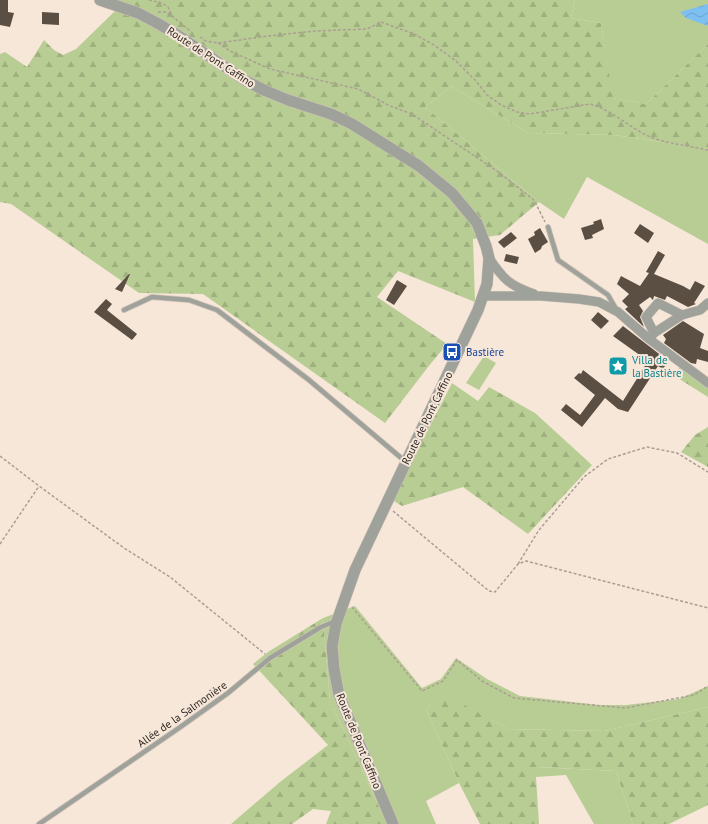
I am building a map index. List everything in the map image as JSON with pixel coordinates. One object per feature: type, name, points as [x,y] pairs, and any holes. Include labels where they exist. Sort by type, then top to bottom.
[{"type":"street","name":"Route de Pont Caffino","points":[[100,0],[138,13],[157,23],[246,81],[288,100],[331,114],[352,124],[402,154],[441,184],[464,207],[477,223],[486,246],[489,258],[487,284],[484,296],[473,324],[355,570],[336,624],[332,646],[334,669],[339,695],[393,824]]},
{"type":"street","points":[[489,258],[504,278],[518,288],[541,296]]},
{"type":"street","points":[[487,284],[504,278]]},
{"type":"street","points":[[484,296],[541,296],[599,302],[618,312],[652,336],[708,383]]},
{"type":"street","points":[[652,336],[646,317],[658,303],[682,315]]},
{"type":"street","points":[[652,336],[682,315],[700,310],[708,303]]},
{"type":"lane","points":[[548,227],[558,260],[608,295],[618,312]]},
{"type":"lane","points":[[124,310],[152,297],[189,300],[217,310],[309,380],[406,462]]},
{"type":"lane","name":"Allée de la Salmonière","points":[[39,824],[191,720],[228,693],[270,658],[321,626],[331,623],[336,624]]},
{"type":"path","points":[[149,0],[168,7],[172,16],[192,32]]},
{"type":"path","points":[[196,35],[206,41],[218,43],[315,31],[367,29],[381,22],[414,34],[434,45],[456,61],[476,80],[487,95],[518,112],[530,114],[590,104],[598,106],[634,129],[654,138],[708,150]]},
{"type":"path","points":[[218,43],[230,51],[270,69],[358,88],[390,106],[412,114],[497,171],[534,200],[548,227]]},
{"type":"path","points":[[386,504],[488,591],[495,592],[518,564],[544,524],[584,478],[608,459],[648,447],[677,453],[708,472]]},
{"type":"path","points":[[0,456],[124,548],[170,577],[270,658]]},
{"type":"path","points":[[0,544],[39,486]]},
{"type":"path","points":[[518,564],[526,561],[708,608]]},
{"type":"path","points":[[344,598],[422,691],[443,681],[457,660],[482,681],[514,698],[626,708],[694,695],[708,686]]},
{"type":"green space","points":[[118,0],[575,0],[571,18],[601,23],[613,98],[646,104],[708,44],[708,149],[614,135],[528,133],[451,86],[425,107],[539,202],[500,235],[473,239],[475,302],[398,271],[377,297],[447,344],[385,423],[203,294],[139,293],[11,204],[0,202],[0,54],[5,52],[27,67],[44,40],[54,50],[63,55],[76,49],[115,11]]},
{"type":"green space","points":[[575,0],[708,0],[708,44],[646,104],[612,98],[601,23],[571,18]]},
{"type":"green space","points":[[451,86],[528,133],[614,135],[708,149],[708,244],[587,177],[564,219],[539,202],[425,107]]},
{"type":"green space","points":[[484,356],[496,363],[479,390],[466,383]]},
{"type":"green space","points":[[680,367],[708,385],[708,397],[673,375]]},
{"type":"green space","points":[[452,383],[478,401],[489,387],[535,413],[592,465],[528,534],[463,487],[402,506],[392,500]]},
{"type":"green space","points":[[708,427],[708,467],[681,452],[695,435]]},
{"type":"green space","points":[[355,606],[422,688],[441,679],[456,658],[487,679],[520,696],[599,705],[626,705],[679,699],[708,686],[708,707],[604,731],[508,729],[441,693],[426,709],[459,783],[426,801],[436,824],[387,824],[330,701],[323,618]]},
{"type":"green space","points":[[323,618],[330,701],[387,824],[326,824],[331,811],[313,809],[292,824],[231,824],[280,782],[328,745],[253,664],[268,652]]},
{"type":"green space","points":[[441,692],[508,729],[604,731],[708,707],[708,805],[669,824],[633,824],[616,771],[536,767],[539,824],[480,824],[459,783],[426,709]]},
{"type":"green space","points":[[536,767],[616,771],[633,824],[594,824],[566,775],[536,777]]},
{"type":"water","points":[[708,4],[708,26],[686,18],[680,12]]},
{"type":"building","points":[[0,0],[8,0],[8,12],[14,13],[10,27],[0,25]]},
{"type":"building","points":[[42,12],[59,13],[59,25],[42,24]]},
{"type":"building","points":[[601,219],[604,229],[592,235],[593,238],[585,240],[581,228],[594,224],[593,222]]},
{"type":"building","points":[[640,224],[654,233],[648,243],[634,233]]},
{"type":"building","points":[[540,228],[548,242],[535,253],[528,239],[535,235],[534,232]]},
{"type":"building","points":[[511,232],[517,238],[504,248],[498,242]]},
{"type":"building","points":[[658,251],[665,255],[654,274],[690,290],[695,281],[705,286],[694,303],[696,304],[688,307],[667,296],[665,300],[654,296],[653,300],[650,297],[639,305],[643,311],[640,317],[644,327],[625,309],[628,307],[622,301],[629,294],[617,284],[621,276],[640,286],[649,273],[646,272]]},
{"type":"building","points":[[506,254],[519,257],[517,264],[504,261]]},
{"type":"building","points":[[129,274],[122,292],[115,289]]},
{"type":"building","points":[[397,280],[407,286],[394,305],[386,300]]},
{"type":"building","points":[[106,299],[112,304],[107,310],[137,334],[132,340],[94,312]]},
{"type":"building","points":[[598,312],[609,321],[601,329],[591,320]]},
{"type":"building","points":[[683,321],[704,334],[700,348],[708,351],[708,362],[697,359],[696,364],[691,363],[664,343],[666,339],[663,335]]},
{"type":"building","points":[[623,326],[667,360],[667,363],[663,369],[658,366],[628,412],[618,409],[605,398],[582,427],[561,410],[566,404],[580,415],[595,395],[574,378],[579,373],[581,374],[583,370],[623,401],[648,361],[613,336]]},
{"type":"place","name":"Bastière","points":[[452,352]]},
{"type":"place","name":"Villa de la Bastière","points":[[618,366]]}]
